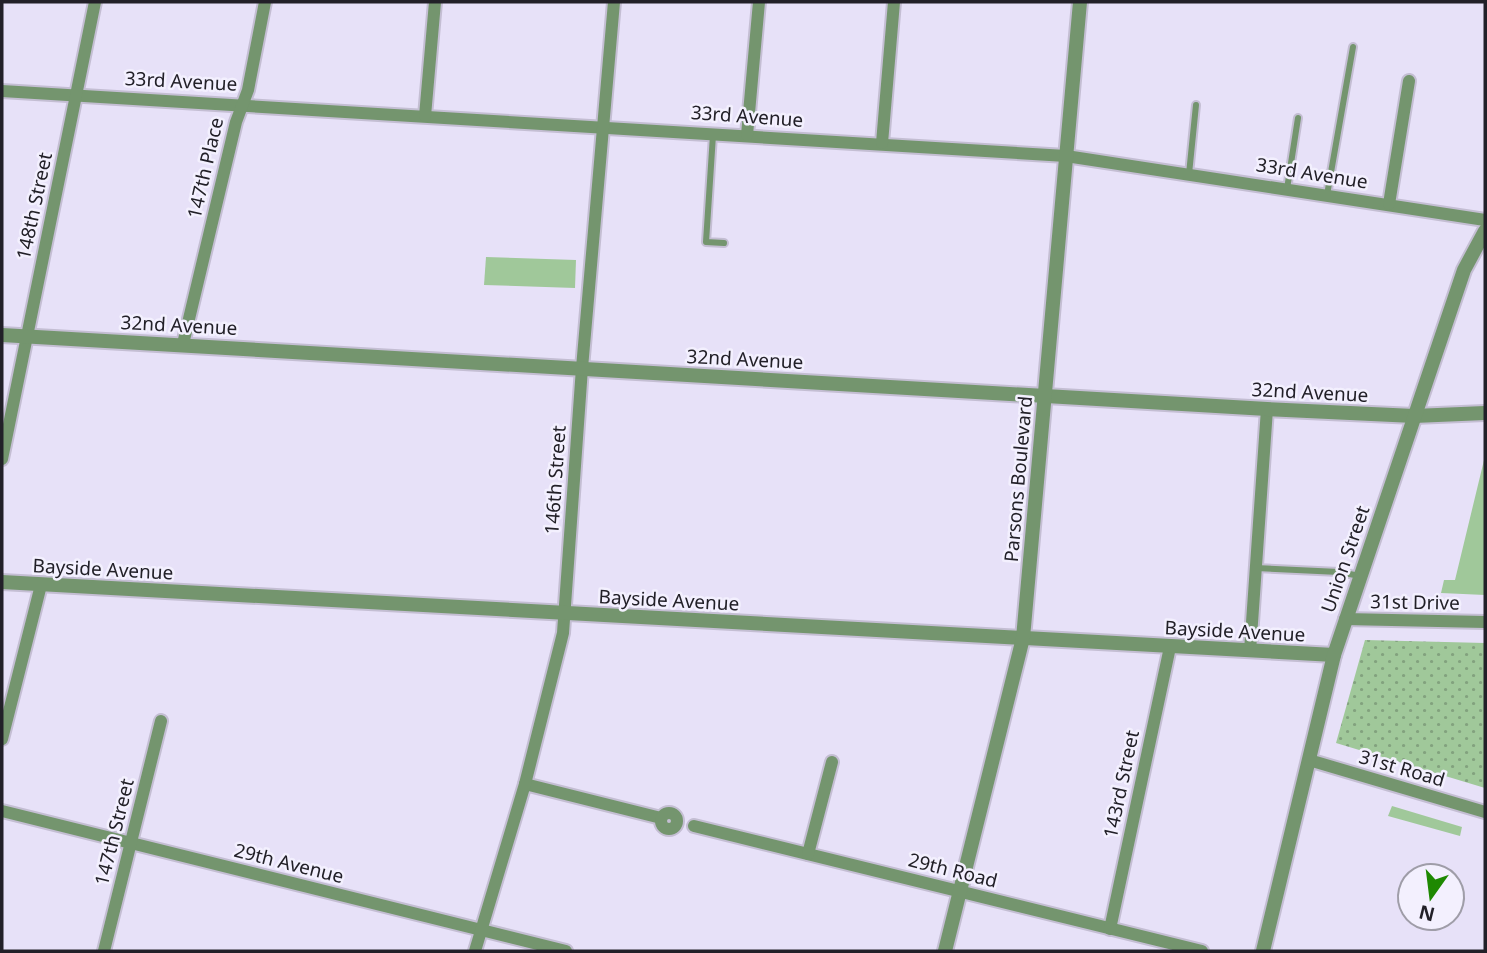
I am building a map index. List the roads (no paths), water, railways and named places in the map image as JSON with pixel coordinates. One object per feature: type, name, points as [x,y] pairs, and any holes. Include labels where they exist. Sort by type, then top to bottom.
[{"type":"street","name":"148th Street","points":[[2,459],[95,2]]},
{"type":"street","name":"147th Place","points":[[183,344],[241,104],[248,90],[265,2]]},
{"type":"street","points":[[425,116],[435,2]]},
{"type":"street","name":"146th Street","points":[[475,951],[525,784],[563,633],[582,368],[614,2]]},
{"type":"street","points":[[747,135],[759,2]]},
{"type":"street","points":[[881,143],[894,2]]},
{"type":"street","name":"Parsons Boulevard","points":[[944,951],[1023,638],[1080,2]]},
{"type":"street","points":[[1389,204],[1409,82]]},
{"type":"street","name":"33rd Avenue","points":[[2,91],[1066,156],[1485,220]]},
{"type":"street","name":"Union Street","points":[[1263,951],[1334,655],[1464,270],[1485,231]]},
{"type":"street","name":"32nd Avenue","points":[[2,335],[1267,409],[1414,416],[1485,413]]},
{"type":"street","points":[[1250,651],[1267,409]]},
{"type":"street","name":"Bayside Avenue","points":[[2,582],[1334,655]]},
{"type":"street","points":[[2,739],[41,585]]},
{"type":"street","name":"31st Drive","points":[[1345,620],[1485,622]]},
{"type":"street","name":"143rd Street","points":[[1110,929],[1170,646]]},
{"type":"street","name":"147th Street","points":[[104,951],[161,721]]},
{"type":"street","name":"31st Road","points":[[1309,760],[1485,812]]},
{"type":"street","points":[[808,854],[832,762]]},
{"type":"street","points":[[525,784],[661,818]]},
{"type":"street","name":"29th Avenue","points":[[2,811],[566,951]]},
{"type":"street","name":"29th Road","points":[[695,826],[1202,951]]},
{"type":"lane","points":[[1327,195],[1353,47]]},
{"type":"lane","points":[[1189,174],[1196,105]]},
{"type":"lane","points":[[1287,189],[1298,118]]},
{"type":"lane","points":[[713,133],[706,242],[724,243]]},
{"type":"lane","points":[[1255,568],[1339,572],[1360,576]]}]
